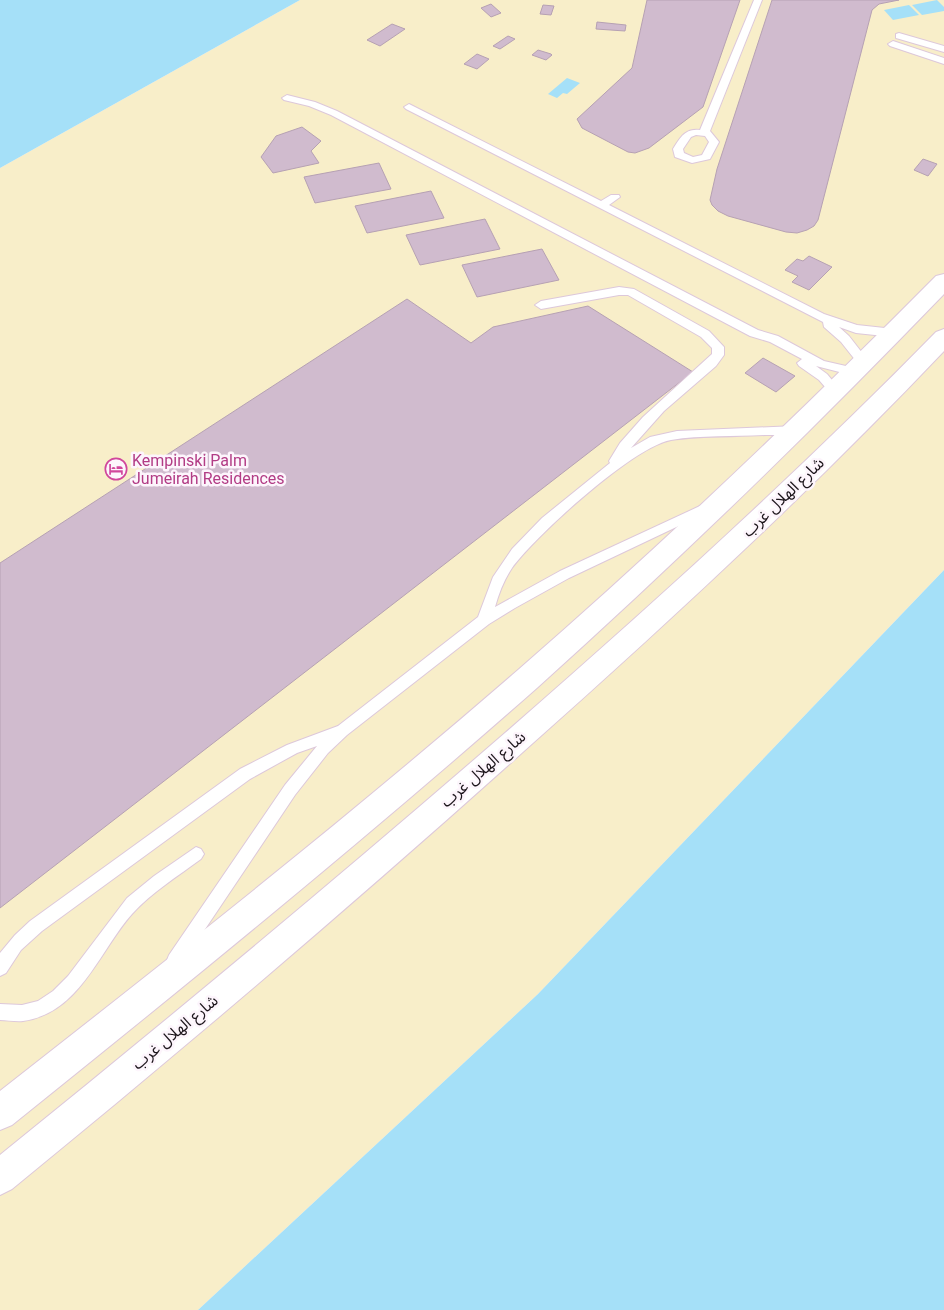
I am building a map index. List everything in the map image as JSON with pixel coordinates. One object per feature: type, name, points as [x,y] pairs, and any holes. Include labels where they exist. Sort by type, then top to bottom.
[{"type":"main road","points":[[1,1106],[158,985],[334,843],[480,719],[603,611],[796,430],[860,368],[944,281]]},
{"type":"main road","name":"شارع الهلال غرب","points":[[0,1177],[268,955],[541,718],[750,528],[849,433],[944,337]]},
{"type":"lane","points":[[704,133],[758,0]]},
{"type":"lane","points":[[944,50],[896,40],[944,61]]},
{"type":"lane","points":[[287,98],[312,104],[334,113],[754,333],[774,339],[826,366],[860,368]]},
{"type":"lane","points":[[409,107],[820,317],[856,329],[894,333]]},
{"type":"lane","points":[[695,132],[704,133],[711,136],[714,142],[706,157],[698,160],[679,160],[678,149],[687,135],[695,132]]},
{"type":"lane","points":[[601,205],[615,197]]},
{"type":"lane","points":[[541,305],[619,291],[630,292],[705,334],[718,347],[718,355],[712,363],[650,417],[628,440],[611,468]]},
{"type":"lane","points":[[820,317],[845,339],[860,368]]},
{"type":"lane","points":[[754,333],[768,345],[815,370],[836,392]]},
{"type":"lane","points":[[484,620],[498,581],[522,548],[562,509],[637,449],[669,436],[796,430]]},
{"type":"lane","points":[[158,985],[290,790],[317,756],[342,731],[484,620],[539,588],[720,501]]},
{"type":"lane","points":[[0,968],[7,954],[20,939],[36,926],[245,774],[292,749],[342,731]]},
{"type":"lane","points":[[0,1012],[8,1014],[28,1012],[48,1005],[65,992],[126,911],[140,896],[196,854]]},
{"type":"sand","points":[[300,0],[944,0],[944,570],[538,994],[198,1310],[0,1310],[0,168]]},
{"type":"water","points":[[0,0],[300,0],[0,168]]},
{"type":"water","points":[[937,0],[944,7],[944,11],[922,15],[912,5]]},
{"type":"water","points":[[909,5],[919,15],[893,20],[884,10]]},
{"type":"water","points":[[567,78],[580,83],[567,94],[563,93],[557,98],[548,94]]},
{"type":"water","points":[[944,570],[944,1310],[198,1310],[538,994]]},
{"type":"building","points":[[647,0],[740,0],[703,107],[649,148],[635,153],[628,152],[582,128],[577,119],[632,68]]},
{"type":"building","points":[[772,0],[899,0],[879,4],[872,10],[818,220],[814,226],[797,233],[786,232],[728,216],[718,211],[710,200],[717,169]]},
{"type":"building","points":[[491,4],[501,13],[491,17],[481,8]]},
{"type":"building","points":[[543,5],[554,6],[551,15],[540,14]]},
{"type":"building","points":[[597,22],[626,25],[625,31],[596,29]]},
{"type":"building","points":[[392,24],[405,29],[380,46],[367,40]]},
{"type":"building","points":[[508,36],[515,39],[500,49],[493,46]]},
{"type":"building","points":[[538,50],[552,55],[546,60],[532,55]]},
{"type":"building","points":[[477,54],[489,59],[477,69],[464,64]]},
{"type":"building","points":[[302,127],[321,141],[311,151],[319,163],[273,173],[261,157],[276,136]]},
{"type":"building","points":[[923,159],[937,164],[928,176],[914,170]]},
{"type":"building","points":[[379,163],[391,189],[315,203],[304,177]]},
{"type":"building","points":[[431,191],[444,218],[367,233],[355,206]]},
{"type":"building","points":[[485,219],[500,249],[420,265],[406,235]]},
{"type":"building","points":[[542,249],[559,280],[477,297],[462,265]]},
{"type":"building","points":[[809,256],[832,267],[809,290],[792,282],[798,276],[785,270],[797,259],[803,261]]},
{"type":"building","points":[[407,299],[471,343],[493,327],[588,306],[693,372],[0,908],[0,563]]},
{"type":"building","points":[[763,358],[795,376],[776,392],[745,373]]},
{"type":"place","name":"Kempinski Palm Jumeirah Residences","points":[[116,469]]}]
